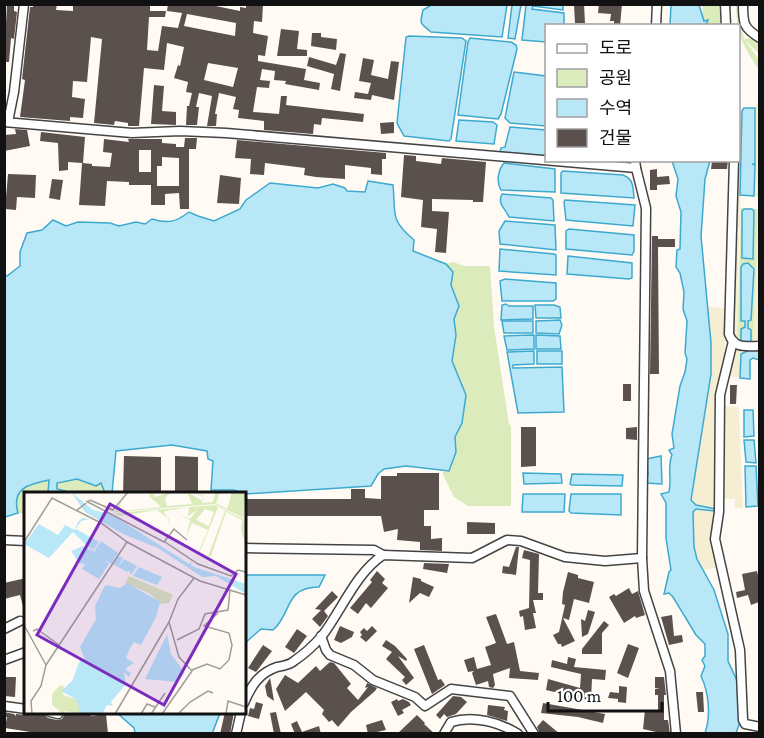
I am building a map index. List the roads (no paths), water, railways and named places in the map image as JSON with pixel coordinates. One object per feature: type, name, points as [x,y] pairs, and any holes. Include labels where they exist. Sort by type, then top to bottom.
[{"type":"street","points":[[24,4],[14,92],[6,122],[132,133],[180,131],[226,133],[545,157]]},
{"type":"street","points":[[656,24],[657,4]]},
{"type":"street","points":[[725,4],[726,24]]},
{"type":"street","points":[[743,4],[743,20],[747,30],[759,38]]},
{"type":"street","points":[[610,162],[636,164],[646,208],[642,558],[644,591],[670,671],[676,734]]},
{"type":"street","points":[[734,162],[729,334],[733,341],[741,346],[759,346]]},
{"type":"street","points":[[733,341],[720,395],[719,512],[715,539],[740,650],[743,720],[749,726],[759,727]]},
{"type":"street","points":[[4,540],[24,541]]},
{"type":"street","points":[[246,699],[259,676],[270,669],[293,663],[321,636],[339,607],[373,562],[383,555],[472,558],[507,540],[521,541],[565,557],[605,561],[642,558]]},
{"type":"street","points":[[246,548],[374,550],[383,555]]},
{"type":"street","points":[[4,629],[20,621]]},
{"type":"street","points":[[321,636],[330,655],[354,665],[373,680],[415,697],[425,706],[451,689],[510,696],[534,734]]},
{"type":"street","points":[[4,660],[24,653]]},
{"type":"street","points":[[4,706],[24,709]]},
{"type":"street","points":[[236,734],[241,714]]},
{"type":"street","points":[[444,734],[451,722],[470,720],[498,724],[518,734]]},
{"type":"water","points":[[433,4],[507,5],[502,37],[431,32],[422,24],[421,19],[423,10]]},
{"type":"water","points":[[512,5],[521,5],[515,39],[508,38]]},
{"type":"water","points":[[526,5],[563,5],[563,10],[533,6],[532,9],[564,13],[564,24],[545,24],[545,42],[522,40]]},
{"type":"water","points":[[671,5],[699,5],[704,21],[708,20],[706,24],[670,24]]},
{"type":"water","points":[[406,37],[462,38],[466,41],[449,141],[404,136],[397,123]]},
{"type":"water","points":[[470,38],[511,42],[516,45],[517,49],[498,119],[458,115]]},
{"type":"water","points":[[514,72],[545,76],[545,126],[510,123],[505,118]]},
{"type":"water","points":[[744,108],[755,108],[755,164],[752,164],[755,165],[754,196],[740,195],[742,111]]},
{"type":"water","points":[[459,120],[493,122],[497,125],[494,144],[456,141]]},
{"type":"water","points":[[510,127],[545,130],[545,156],[500,152],[501,148],[505,147]]},
{"type":"water","points":[[672,162],[710,162],[705,179],[701,236],[711,343],[711,374],[691,500],[696,505],[716,509],[715,511],[696,509],[693,512],[694,547],[697,559],[714,590],[728,634],[728,661],[739,685],[740,722],[736,733],[705,733],[708,704],[701,676],[705,666],[702,660],[705,656],[705,644],[696,635],[673,597],[669,593],[664,594],[671,570],[666,538],[666,503],[661,494],[669,492],[672,455],[669,450],[674,448],[672,434],[687,359],[684,292],[680,273],[676,267],[677,250],[680,249],[681,212],[676,196],[678,179]]},
{"type":"water","points":[[504,163],[555,169],[555,192],[501,190],[498,176]]},
{"type":"water","points":[[563,171],[623,175],[631,181],[634,198],[561,193],[561,173]]},
{"type":"water","points":[[368,181],[393,185],[395,216],[401,227],[414,240],[413,251],[446,264],[453,272],[451,285],[459,306],[454,319],[456,335],[452,361],[466,395],[462,423],[455,437],[456,452],[449,471],[406,466],[384,469],[371,486],[246,494],[246,492],[234,490],[211,490],[213,461],[208,459],[207,451],[172,445],[116,451],[112,492],[105,492],[101,483],[96,486],[77,479],[57,483],[57,489],[66,492],[48,492],[49,480],[23,489],[17,498],[18,513],[5,517],[5,275],[7,276],[20,266],[20,252],[27,233],[42,230],[53,220],[66,226],[78,222],[110,223],[119,226],[136,222],[145,224],[152,219],[172,221],[189,212],[214,221],[240,209],[246,200],[270,183],[318,188],[333,184],[347,191],[365,192]]},
{"type":"water","points":[[502,194],[551,198],[554,221],[509,217],[501,203]]},
{"type":"water","points":[[565,200],[635,205],[633,226],[566,220]]},
{"type":"water","points":[[744,209],[754,211],[753,259],[742,258],[742,211]]},
{"type":"water","points":[[505,221],[555,225],[556,250],[500,244],[499,231]]},
{"type":"water","points":[[569,229],[634,235],[634,251],[632,255],[566,249],[566,231]]},
{"type":"water","points":[[500,249],[554,254],[556,255],[556,275],[499,271]]},
{"type":"water","points":[[568,256],[632,263],[632,278],[567,274]]},
{"type":"water","points":[[748,263],[754,269],[751,320],[748,321],[751,343],[741,343],[741,329],[745,327],[745,321],[741,321],[741,267]]},
{"type":"water","points":[[505,279],[556,283],[556,299],[553,301],[502,301],[500,281]]},
{"type":"water","points":[[502,305],[533,306],[533,319],[501,320]]},
{"type":"water","points":[[535,305],[560,307],[561,318],[536,318]]},
{"type":"water","points":[[560,320],[562,325],[559,334],[536,333],[536,321]]},
{"type":"water","points":[[502,321],[533,321],[533,333],[504,333]]},
{"type":"water","points":[[534,335],[534,349],[507,350],[504,336]]},
{"type":"water","points":[[536,335],[560,336],[561,349],[536,349]]},
{"type":"water","points":[[749,350],[759,351],[759,360],[753,358],[750,360],[750,379],[740,378],[741,354]]},
{"type":"water","points":[[534,351],[534,364],[513,365],[513,368],[562,367],[564,412],[518,413],[507,352]]},
{"type":"water","points":[[537,351],[562,351],[562,364],[537,364]]},
{"type":"water","points":[[744,410],[753,410],[754,436],[744,437]]},
{"type":"water","points":[[744,440],[754,440],[756,463],[746,462]]},
{"type":"water","points":[[661,456],[662,484],[646,483],[648,474],[646,459]]},
{"type":"water","points":[[745,466],[756,466],[758,506],[746,507]]},
{"type":"water","points":[[523,473],[561,474],[562,483],[524,484]]},
{"type":"water","points":[[572,474],[623,475],[622,486],[572,485],[570,484]]},
{"type":"water","points":[[523,494],[565,494],[564,512],[522,512]]},
{"type":"water","points":[[571,494],[621,494],[621,515],[571,513],[569,511]]},
{"type":"water","points":[[246,575],[325,575],[319,587],[308,588],[294,596],[279,624],[273,630],[261,629],[246,642]]},
{"type":"water","points":[[118,714],[220,714],[212,734],[135,733],[134,728]]}]
